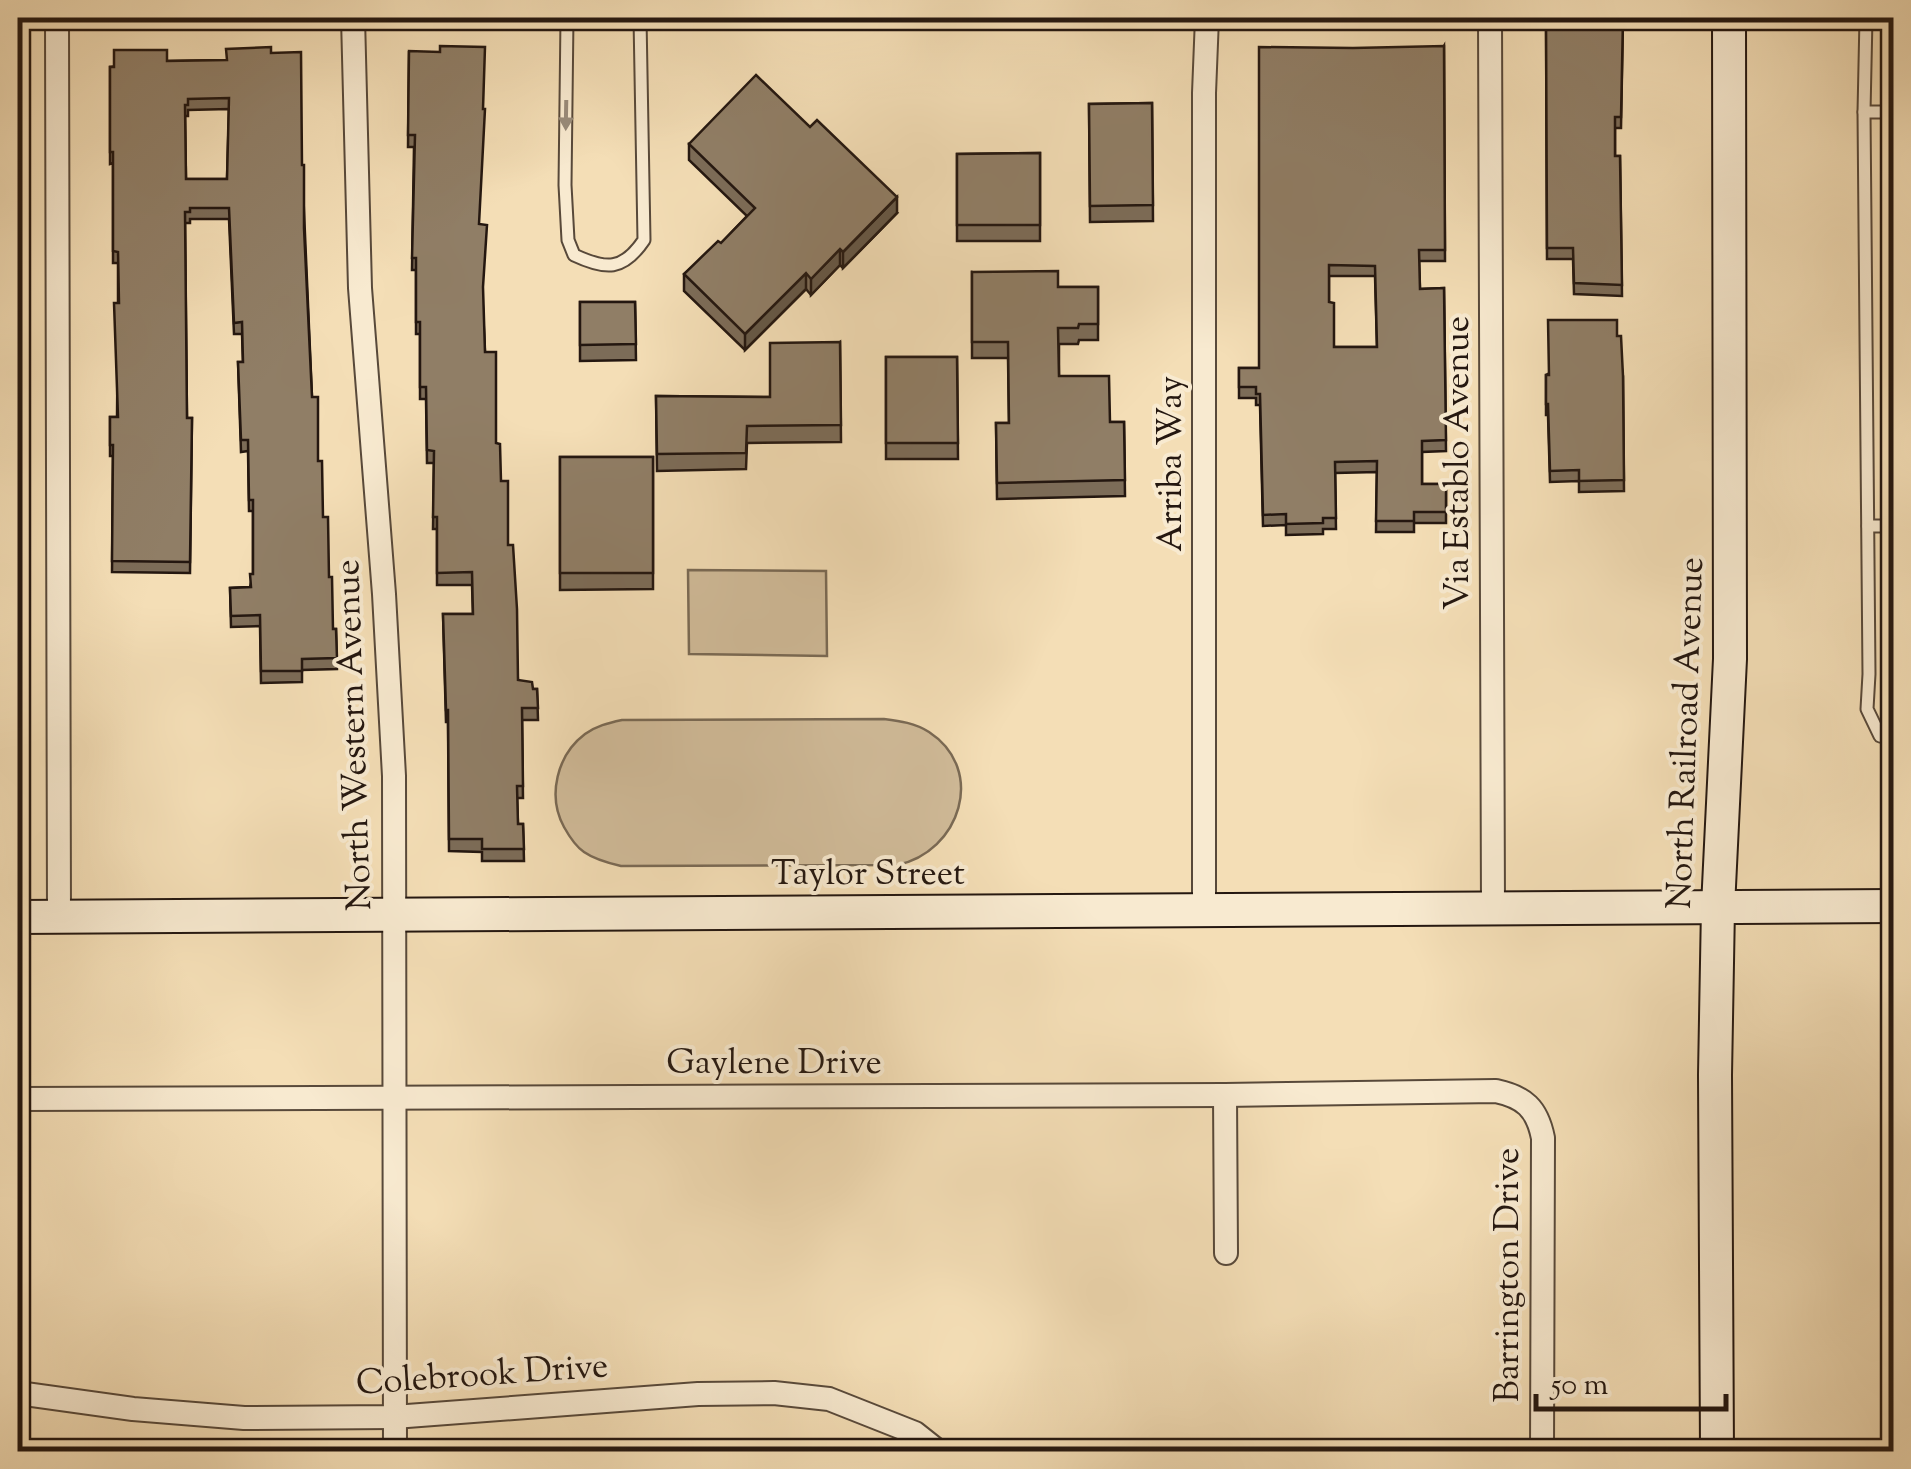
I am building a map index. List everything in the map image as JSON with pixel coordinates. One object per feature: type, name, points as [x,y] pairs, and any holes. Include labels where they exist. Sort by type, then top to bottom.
[{"type":"street","points":[[58,18],[59,916]]},
{"type":"street","name":"North Western Avenue","points":[[353,18],[360,288],[394,776],[395,1452]]},
{"type":"street","name":"Arriba Way","points":[[1204,910],[1207,18]]},
{"type":"street","name":"Via Establo Avenue","points":[[1490,18],[1493,908]]},
{"type":"street","name":"North Railroad Avenue","points":[[1717,1452],[1718,907],[1730,659],[1729,18]]},
{"type":"street","name":"Taylor Street","points":[[18,917],[1894,906]]},
{"type":"street","name":"Gaylene Drive","points":[[18,1100],[1496,1092],[1516,1096],[1527,1104]]},
{"type":"street","points":[[1225,1095],[1226,1253]]},
{"type":"street","name":"Barrington Drive","points":[[1527,1104],[1540,1123],[1542,1138],[1542,1452]]},
{"type":"street","name":"Colebrook Drive","points":[[18,1393],[133,1410],[244,1418],[394,1417],[698,1394],[774,1393],[829,1399],[915,1433],[939,1452]]},
{"type":"lane","points":[[567,18],[568,240],[574,255],[609,266],[632,258],[644,240],[640,18]]},
{"type":"lane","points":[[1866,18],[1867,709],[1880,736],[1894,739]]},
{"type":"lane","points":[[1864,112],[1894,112]]},
{"type":"lane","points":[[1868,526],[1894,526]]},
{"type":"shaded area","points":[[688,570],[826,571],[827,656],[689,654]]},
{"type":"shaded area","points":[[884,719],[913,724],[929,732],[947,748],[961,787],[950,827],[937,844],[919,857],[897,865],[621,866],[581,850],[559,815],[556,789],[562,764],[585,734],[607,724],[622,720]]},
{"type":"building","points":[[1546,18],[1623,18],[1621,117],[1615,117],[1615,156],[1620,156],[1622,285],[1574,283],[1573,248],[1547,248]]},
{"type":"building","points":[[440,46],[485,47],[479,224],[487,225],[483,287],[485,352],[496,352],[496,443],[500,444],[501,481],[508,481],[508,545],[513,545],[518,680],[532,682],[533,689],[537,689],[538,708],[522,708],[523,786],[517,786],[518,824],[523,824],[524,849],[482,849],[482,839],[449,839],[443,614],[473,614],[472,572],[437,573],[434,451],[427,450],[426,387],[420,387],[420,322],[416,322],[416,258],[412,258],[415,135],[408,135],[409,51],[440,52]]},
{"type":"building","points":[[1444,46],[1445,250],[1419,250],[1420,289],[1444,288],[1446,440],[1422,441],[1422,484],[1446,484],[1446,512],[1414,512],[1414,521],[1376,521],[1377,461],[1335,462],[1336,518],[1323,518],[1323,523],[1286,524],[1286,514],[1263,515],[1260,394],[1256,394],[1256,387],[1239,387],[1239,368],[1259,368],[1259,47]],"holes":[[[1329,265],[1375,266],[1377,347],[1334,347]]]},
{"type":"building","points":[[271,47],[271,53],[301,52],[312,397],[318,397],[318,461],[322,461],[323,517],[328,517],[337,658],[302,659],[302,671],[261,671],[260,615],[231,616],[230,588],[251,587],[253,500],[249,500],[248,440],[241,440],[238,362],[243,362],[242,322],[234,323],[229,208],[190,208],[190,212],[185,212],[187,418],[192,418],[190,562],[112,561],[110,417],[118,417],[114,303],[119,303],[118,252],[113,251],[110,67],[114,67],[114,50],[167,50],[167,61],[227,60],[226,49]],"holes":[[[229,98],[227,179],[186,179],[188,99]]]},
{"type":"building","points":[[756,75],[810,127],[817,120],[897,197],[843,252],[840,249],[811,279],[806,273],[745,334],[684,274],[755,208],[689,144]]},
{"type":"building","points":[[1152,103],[1153,205],[1090,206],[1089,104]]},
{"type":"building","points":[[1040,153],[1040,225],[957,225],[957,154]]},
{"type":"building","points":[[1058,271],[1058,287],[1098,287],[1098,324],[1058,328],[1059,376],[1109,376],[1110,422],[1124,422],[1125,480],[997,483],[996,423],[1009,423],[1008,342],[972,342],[972,272]]},
{"type":"building","points":[[580,302],[635,302],[636,344],[580,345]]},
{"type":"building","points":[[1548,320],[1617,320],[1623,376],[1624,480],[1579,481],[1579,470],[1550,471],[1546,404]]},
{"type":"building","points":[[840,342],[841,425],[747,426],[746,453],[657,454],[656,396],[770,397],[770,343]]},
{"type":"building","points":[[886,357],[957,357],[958,443],[886,443]]},
{"type":"building","points":[[560,457],[653,457],[653,573],[560,573]]}]
